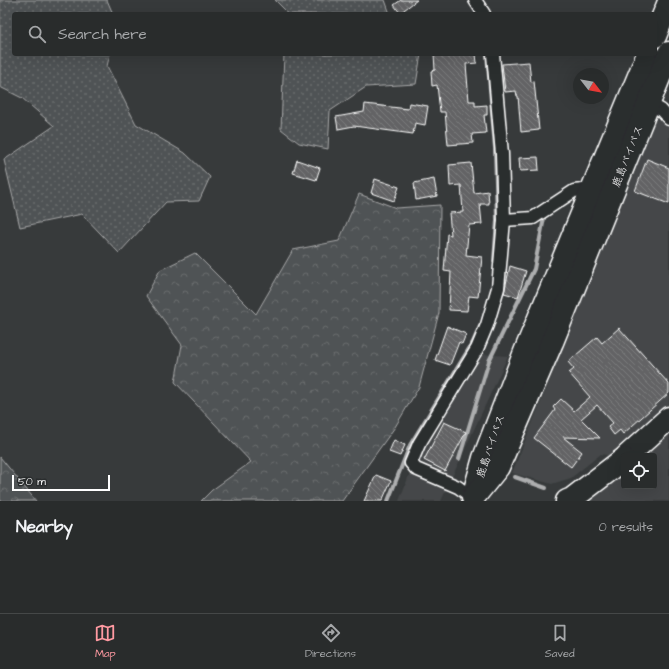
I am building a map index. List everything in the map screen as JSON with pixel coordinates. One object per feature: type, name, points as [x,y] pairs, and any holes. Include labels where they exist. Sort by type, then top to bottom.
[{"type":"highway","points":[[657,31],[669,2]]},
{"type":"highway","name":"鹿島バイパス","points":[[476,500],[498,466],[552,342],[652,102],[669,53]]},
{"type":"highway","name":"鹿島バイパス","points":[[476,500],[484,458],[525,352],[592,189],[652,102],[648,56]]},
{"type":"highway","points":[[630,453],[669,418]]},
{"type":"highway","points":[[567,501],[572,499],[621,461]]},
{"type":"street","points":[[475,0],[483,12]]},
{"type":"street","points":[[476,500],[458,488],[416,469],[411,463],[419,444],[477,349],[487,325],[498,288],[504,220],[502,154],[493,56]]},
{"type":"street","points":[[652,102],[669,119]]},
{"type":"street","points":[[504,220],[533,218],[574,191],[592,189]]},
{"type":"shaded area","points":[[660,116],[669,125],[669,404],[611,456],[601,454],[571,478],[552,484],[512,473],[654,122]]},
{"type":"shaded area","points":[[479,354],[508,356],[441,501],[399,501],[422,442]]},
{"type":"shaded area","points":[[669,430],[669,501],[590,501],[621,474],[621,489],[657,489],[657,453],[643,453]]},
{"type":"green space","points":[[0,0],[107,0],[112,12],[12,12],[12,56],[110,56],[107,66],[136,124],[185,153],[210,177],[199,201],[166,202],[119,253],[82,214],[20,227],[4,160],[54,126],[22,98],[0,87]]},
{"type":"green space","points":[[275,0],[385,0],[389,12],[286,12]]},
{"type":"green space","points":[[284,56],[421,56],[416,84],[366,87],[330,111],[328,149],[299,143],[281,129]]},
{"type":"green space","points":[[359,194],[396,208],[440,205],[439,313],[419,387],[395,427],[342,501],[201,501],[212,490],[251,462],[175,382],[182,345],[146,296],[160,270],[195,253],[256,314],[293,250],[339,241]]},
{"type":"green space","points":[[0,457],[36,501],[0,501]]},
{"type":"building","points":[[401,0],[417,0],[401,12],[399,12],[394,5]]},
{"type":"building","points":[[434,56],[476,56],[477,63],[466,64],[469,101],[475,101],[475,106],[487,105],[487,115],[484,115],[486,133],[472,134],[473,143],[448,145],[445,112],[440,112],[437,85],[432,86],[431,71],[435,70]]},
{"type":"building","points":[[529,62],[531,82],[534,81],[539,130],[521,132],[518,96],[516,91],[505,92],[502,64]]},
{"type":"building","points":[[409,103],[428,106],[425,125],[415,123],[413,134],[354,126],[338,129],[336,117],[364,112],[365,104],[408,109]]},
{"type":"building","points":[[538,157],[539,170],[520,171],[519,158]]},
{"type":"building","points":[[647,159],[669,168],[669,204],[635,191]]},
{"type":"building","points":[[297,160],[320,168],[316,180],[293,173]]},
{"type":"building","points":[[471,163],[474,193],[488,191],[489,204],[480,204],[482,224],[469,225],[466,255],[482,257],[478,297],[469,296],[467,311],[449,310],[451,272],[444,271],[447,234],[451,235],[449,213],[463,212],[461,185],[450,186],[449,165]]},
{"type":"building","points":[[375,179],[399,187],[394,201],[371,193]]},
{"type":"building","points":[[434,179],[437,196],[416,200],[414,183]]},
{"type":"building","points":[[510,266],[526,271],[518,297],[504,293]]},
{"type":"building","points":[[447,326],[466,334],[462,344],[459,342],[450,365],[435,360]]},
{"type":"building","points":[[619,328],[669,384],[669,393],[623,434],[620,430],[614,435],[608,427],[613,423],[597,405],[581,419],[600,438],[563,437],[582,452],[571,467],[534,438],[555,410],[553,407],[561,399],[574,411],[590,397],[569,373],[574,369],[568,362],[597,337],[602,343]]},
{"type":"building","points":[[444,422],[466,432],[445,471],[424,460]]},
{"type":"building","points":[[394,440],[405,445],[400,456],[389,452]]},
{"type":"building","points":[[376,475],[391,481],[382,501],[364,501]]},
{"type":"waterway","points":[[487,56],[495,148],[497,220],[494,261]]},
{"type":"waterway","points":[[459,459],[489,361],[534,269],[544,218]]},
{"type":"waterway","points":[[388,501],[410,445],[473,342],[480,326]]},
{"type":"waterway","points":[[515,477],[546,488]]}]
